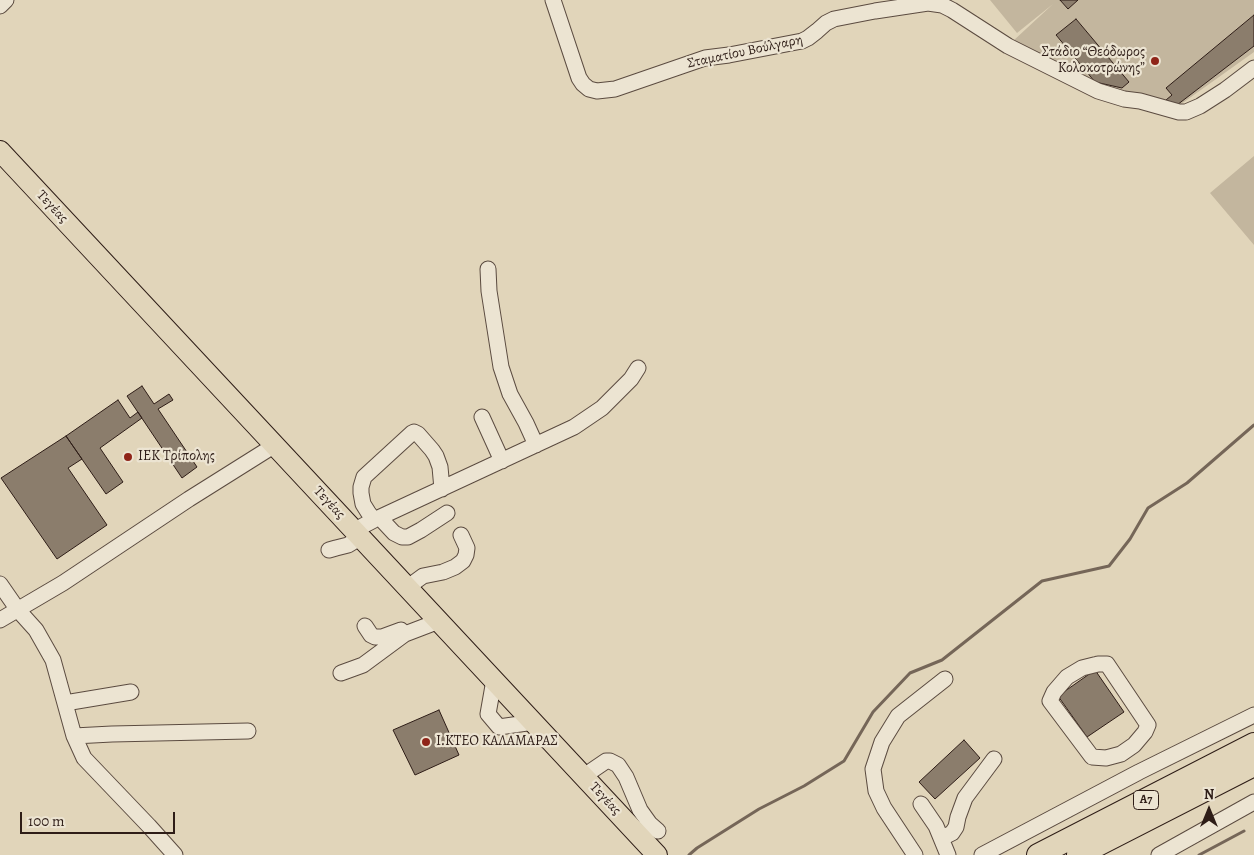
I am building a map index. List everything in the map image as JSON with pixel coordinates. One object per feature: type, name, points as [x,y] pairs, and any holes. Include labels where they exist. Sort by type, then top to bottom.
[{"type":"highway","name":"Α7","points":[[1038,855],[1254,744]]},
{"type":"highway","name":"Α7","points":[[1078,855],[1254,765]]},
{"type":"main road","name":"Τεγέας","points":[[0,151],[657,855]]},
{"type":"street","points":[[0,6],[6,0]]},
{"type":"street","name":"Σταματίου Βούλγαρη","points":[[553,0],[579,78],[582,84],[596,91],[615,89],[705,58],[802,41],[826,22],[834,19],[875,10],[935,2],[952,10],[1008,46],[1098,91],[1179,112],[1186,112],[1200,106],[1226,90],[1254,68]]},
{"type":"street","points":[[488,268],[489,291],[501,367],[510,394],[536,445]]},
{"type":"street","points":[[329,550],[348,545],[358,534],[377,519],[574,427],[602,408],[631,379],[638,368]]},
{"type":"street","points":[[482,417],[502,461]]},
{"type":"street","points":[[442,489],[440,466],[436,456],[418,434],[414,432],[364,477],[360,493],[363,504],[368,512],[394,533],[402,537],[408,537],[422,530],[447,513]]},
{"type":"street","points":[[0,620],[63,583],[189,499],[275,445]]},
{"type":"street","points":[[408,587],[423,576],[443,572],[463,561],[466,555],[466,548],[462,535]]},
{"type":"street","points":[[0,584],[18,610],[36,630],[52,660],[74,736],[84,758],[175,855]]},
{"type":"street","points":[[365,626],[371,635],[382,637],[435,617]]},
{"type":"street","points":[[341,674],[363,664],[406,634],[435,617]]},
{"type":"street","points":[[1107,664],[1148,724],[1140,739],[1127,750],[1121,754],[1106,758],[1092,757],[1050,701],[1054,692],[1067,677],[1082,668],[1107,664]]},
{"type":"street","points":[[915,855],[884,808],[876,791],[873,768],[882,742],[898,716],[946,679]]},
{"type":"street","points":[[494,680],[488,714],[499,727],[534,722]]},
{"type":"street","points":[[65,703],[131,692]]},
{"type":"street","points":[[982,855],[1254,714]]},
{"type":"street","points":[[74,736],[248,731]]},
{"type":"street","points":[[1127,750],[1139,772]]},
{"type":"street","points":[[942,838],[952,833],[956,828],[965,798],[994,758]]},
{"type":"street","points":[[584,776],[603,762],[618,765],[632,790],[640,810],[650,824],[658,831]]},
{"type":"street","points":[[1159,855],[1254,802]]},
{"type":"street","points":[[921,804],[936,826],[948,855]]},
{"type":"shaded area","name":"Στάδιο “Θεόδωρος Κολοκοτρώνης”","points":[[990,0],[1060,0],[1068,9],[1078,0],[1254,0],[1254,15],[1167,88],[1172,95],[1166,100],[1177,105],[1254,46],[1254,52],[1177,107],[1159,100],[1094,83],[1013,41],[1053,4],[1017,33]],"holes":[[[1076,19],[1129,82],[1122,88],[1095,82],[1056,36]]]},
{"type":"shaded area","points":[[1254,156],[1254,245],[1210,193]]},
{"type":"building","points":[[1060,0],[1078,0],[1068,9]]},
{"type":"building","points":[[1254,15],[1254,46],[1177,105],[1166,100],[1172,95],[1166,88]]},
{"type":"building","points":[[1076,19],[1129,82],[1122,88],[1095,82],[1056,35]]},
{"type":"building","points":[[142,386],[154,404],[169,394],[173,400],[158,409],[197,467],[182,478],[127,396]]},
{"type":"building","points":[[118,400],[130,418],[138,412],[142,418],[100,448],[123,482],[106,494],[66,436]]},
{"type":"building","points":[[66,436],[82,459],[68,468],[107,525],[57,559],[1,478]]},
{"type":"building","points":[[1095,670],[1124,712],[1087,737],[1058,696]]},
{"type":"building","name":"Ι.ΚΤΕΟ ΚΑΛΑΜΑΡΑΣ","points":[[439,710],[459,755],[415,775],[393,730]]},
{"type":"building","points":[[964,740],[980,758],[935,799],[919,782]]},
{"type":"waterway","points":[[689,855],[759,809],[804,786],[844,761],[873,712],[910,673],[942,660],[1042,581],[1109,566],[1130,539],[1148,508],[1187,483],[1254,425]]},
{"type":"waterway","points":[[1199,855],[1244,831]]},
{"type":"place","name":"Στάδιο “Θεόδωρος Κολοκοτρώνης”","points":[[1155,61]]},
{"type":"place","name":"ΙΕΚ Τρίπολης","points":[[128,457]]},
{"type":"place","name":"Ι.ΚΤΕΟ ΚΑΛΑΜΑΡΑΣ","points":[[426,742]]}]
